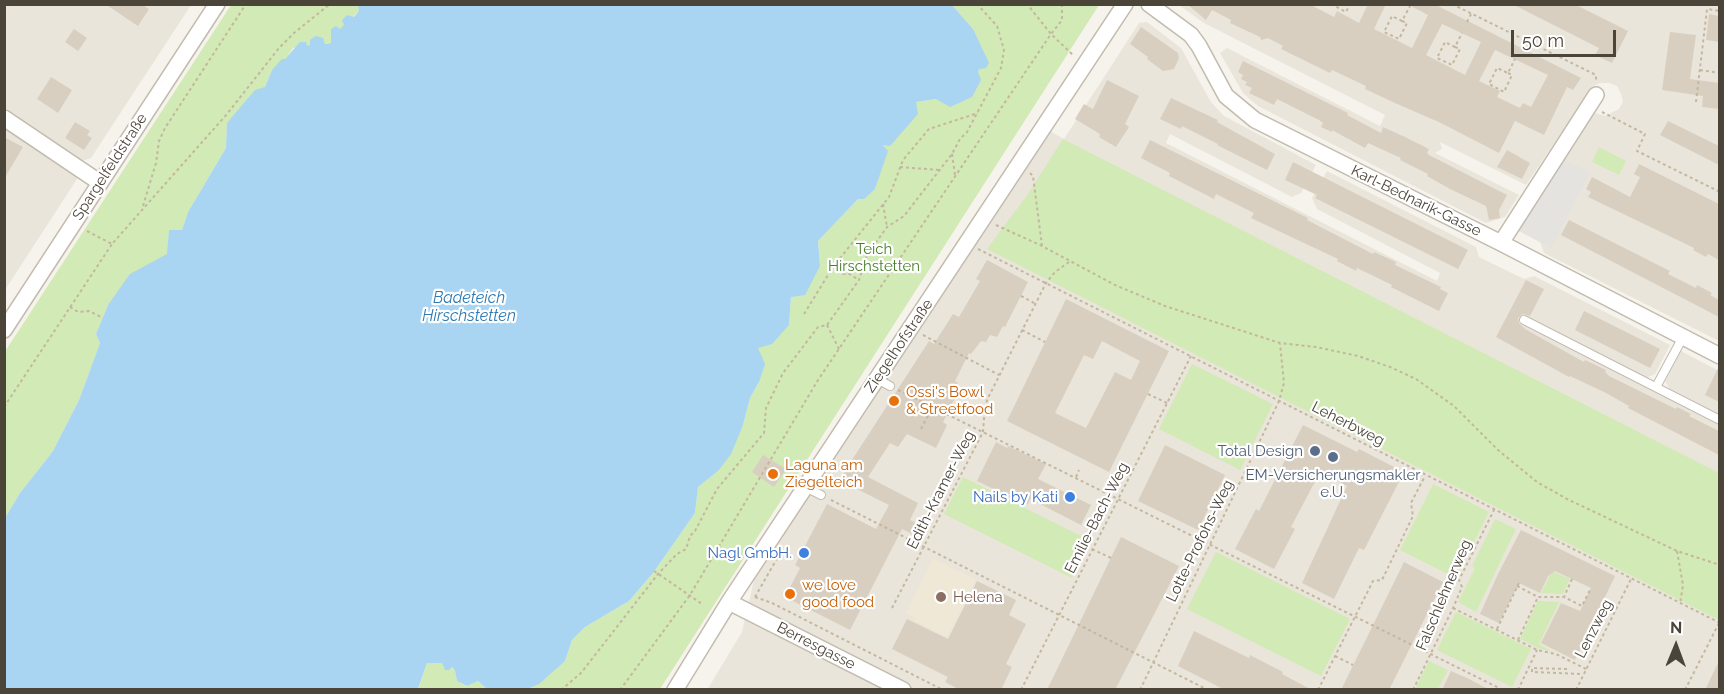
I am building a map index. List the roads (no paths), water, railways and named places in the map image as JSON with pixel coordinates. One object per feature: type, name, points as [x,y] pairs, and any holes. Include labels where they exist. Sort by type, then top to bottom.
[{"type":"street","name":"Spargelfeldstraße","points":[[4,330],[217,4]]},
{"type":"street","name":"Ziegelhofstraße","points":[[675,690],[729,602],[805,487],[884,382],[968,243],[1125,4]]},
{"type":"street","name":"Karl-Bednarik-Gasse","points":[[1149,4],[1191,35],[1226,96],[1255,120],[1502,243],[1719,356]]},
{"type":"street","points":[[1502,243],[1593,101]]},
{"type":"street","points":[[4,118],[99,182]]},
{"type":"street","name":"Berresgasse","points":[[729,602],[903,690]]},
{"type":"lane","points":[[1524,320],[1719,420]]},
{"type":"lane","points":[[1656,387],[1683,337]]},
{"type":"lane","points":[[805,487],[821,495]]},
{"type":"water","name":"Badeteich Hirschstetten","points":[[358,5],[952,5],[973,29],[989,63],[986,68],[979,69],[981,80],[972,97],[950,107],[936,99],[916,102],[918,114],[890,146],[883,145],[888,151],[875,189],[864,199],[858,199],[818,241],[820,266],[805,295],[791,297],[789,325],[772,344],[758,348],[765,364],[750,398],[743,425],[731,454],[718,471],[698,487],[695,513],[653,573],[629,601],[585,627],[572,640],[565,661],[539,684],[525,690],[487,689],[478,681],[467,686],[457,681],[452,667],[445,670],[442,663],[427,663],[418,689],[5,689],[5,518],[20,493],[53,451],[79,400],[100,343],[96,334],[108,305],[130,274],[167,254],[169,230],[182,230],[188,212],[226,148],[227,123],[255,90],[265,87],[272,70],[300,42],[306,42],[307,46],[310,45],[310,40],[316,36],[323,38],[325,44],[331,43],[331,29],[336,26],[340,29],[344,25],[342,20],[347,15],[354,17],[359,11]]},
{"type":"place","name":"Ossi's Bowl & Streetfood","points":[[894,401]]},
{"type":"place","name":"Total Design","points":[[1315,451]]},
{"type":"place","name":"EM-Versicherungsmakler e.U.","points":[[1333,457]]},
{"type":"place","name":"Laguna am Ziegelteich","points":[[773,474]]},
{"type":"place","name":"Nails by Kati","points":[[1070,497]]},
{"type":"place","name":"Nagl GmbH.","points":[[804,553]]},
{"type":"place","name":"we love good food","points":[[790,594]]},
{"type":"place","name":"Helena","points":[[941,597]]},
{"type":"park label","name":"Teich Hirschstetten","points":[[874,258]]}]
